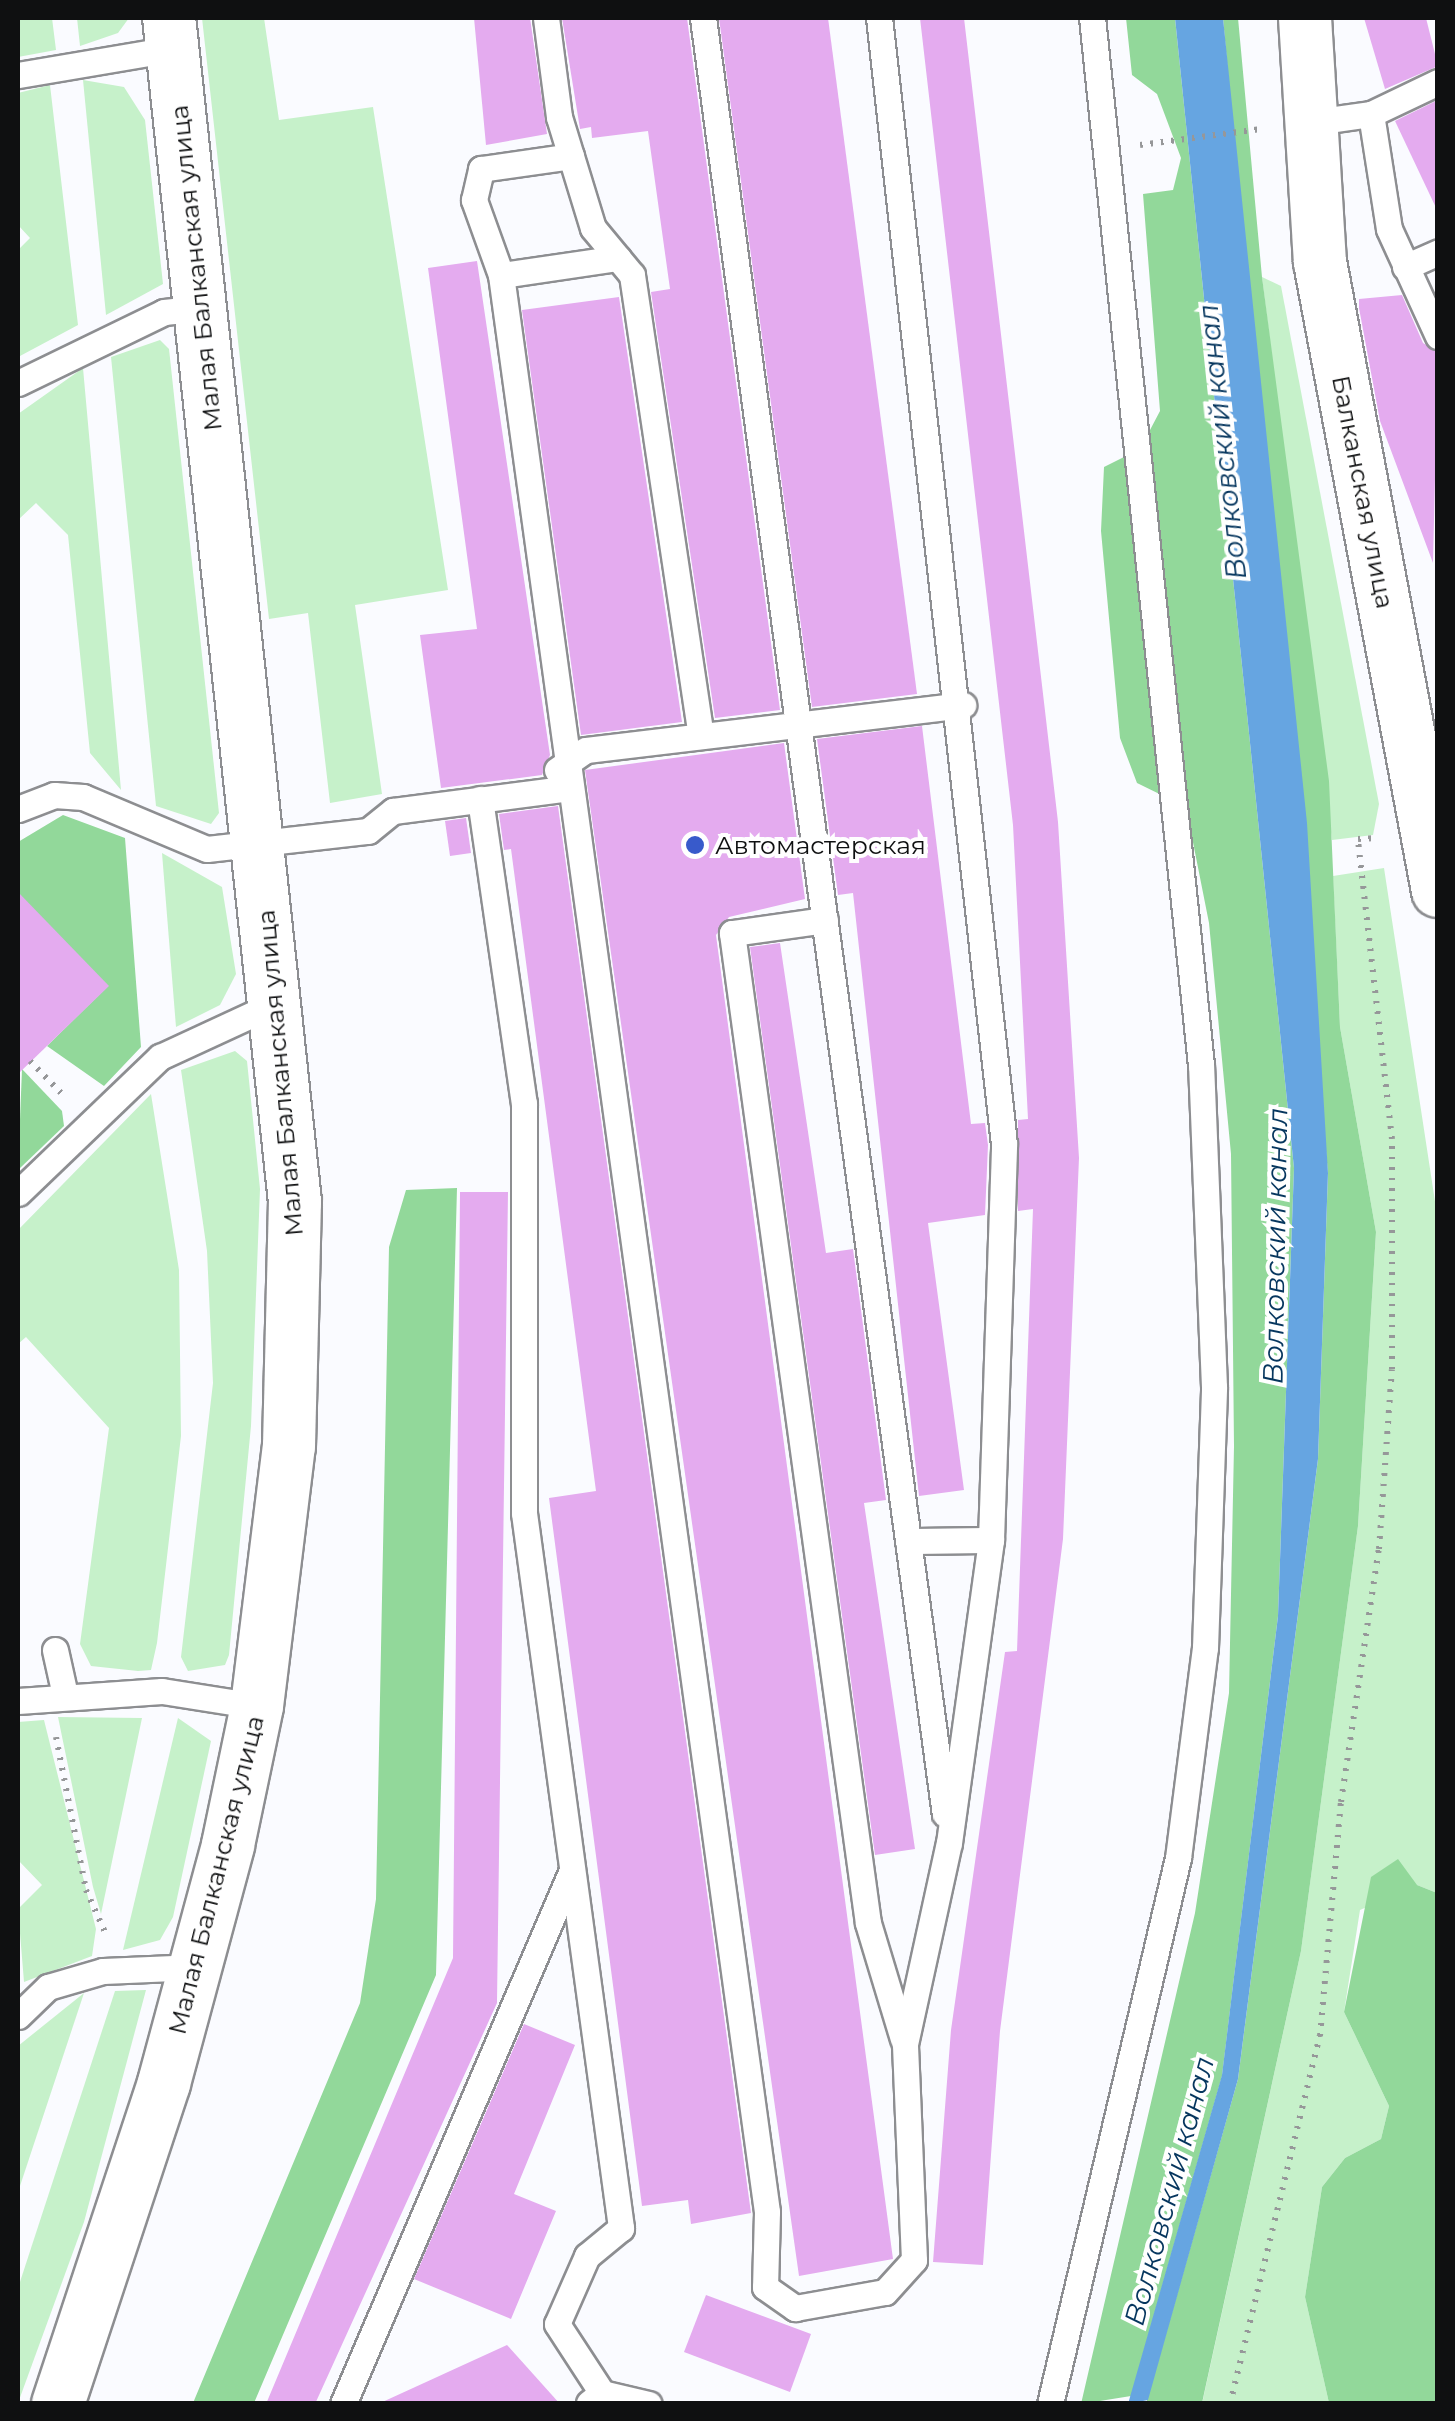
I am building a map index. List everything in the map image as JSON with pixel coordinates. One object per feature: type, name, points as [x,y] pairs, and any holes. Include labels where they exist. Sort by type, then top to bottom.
[{"type":"street","name":"Балканская улица","points":[[1305,18],[1293,114],[1320,262],[1428,773],[1438,891]]},
{"type":"street","name":"Малая Балканская улица","points":[[58,2404],[197,1966],[256,1706],[289,1446],[295,1202],[277,1002],[170,34]]},
{"type":"lane","points":[[546,18],[571,156],[593,228],[632,275],[701,736]]},
{"type":"lane","points":[[703,18],[949,1844]]},
{"type":"lane","points":[[880,18],[962,705],[1004,1144],[991,1540],[949,1844],[904,2044]]},
{"type":"lane","points":[[1050,2404],[1072,2340],[1178,1858],[1204,1648],[1214,1386],[1201,1066],[1092,18]]},
{"type":"lane","points":[[18,75],[170,34]]},
{"type":"lane","points":[[1293,114],[1371,114],[1438,82]]},
{"type":"lane","points":[[1371,114],[1404,267],[1438,336]]},
{"type":"lane","points":[[571,156],[481,170],[474,200],[500,275],[767,2212],[765,2287],[795,2308],[885,2292],[914,2260],[904,2044],[868,1923],[732,933],[825,920]]},
{"type":"lane","points":[[1404,267],[1438,252]]},
{"type":"lane","points":[[500,275],[618,258]]},
{"type":"lane","points":[[18,382],[146,320],[200,308]]},
{"type":"lane","points":[[18,809],[54,795],[82,797],[207,848],[260,844],[368,830],[392,811],[520,795],[569,776],[586,750],[962,705]]},
{"type":"lane","points":[[480,799],[524,1103],[518,1441],[571,1873],[622,2228],[586,2256],[556,2324],[595,2398],[649,2404]]},
{"type":"lane","points":[[18,1194],[160,1057],[277,1002]]},
{"type":"lane","points":[[908,1542],[991,1540]]},
{"type":"lane","points":[[55,1650],[59,1707]]},
{"type":"lane","points":[[18,1701],[59,1707],[162,1691],[256,1706]]},
{"type":"lane","points":[[342,2404],[571,1873]]},
{"type":"lane","points":[[18,2016],[48,1987],[103,1972],[197,1966]]},
{"type":"path","points":[[1138,145],[1293,114]]},
{"type":"path","points":[[1230,2404],[1329,1984],[1341,1802],[1387,1454],[1392,1139],[1358,839]]},
{"type":"path","points":[[30,1062],[90,1122]]},
{"type":"path","points":[[59,1707],[86,1890],[110,1939]]},
{"type":"green space","points":[[18,18],[52,18],[56,50],[18,57]]},
{"type":"green space","points":[[77,18],[129,18],[118,33],[80,46]]},
{"type":"green space","points":[[202,18],[264,18],[279,120],[373,107],[448,590],[355,605],[382,794],[330,803],[308,613],[269,619]]},
{"type":"green space","points":[[1126,18],[1175,18],[1294,1168],[1278,1616],[1222,2076],[1131,2396],[1081,2404],[1195,1913],[1229,1693],[1234,1446],[1231,1154],[1209,923],[1186,807],[1137,783],[1120,738],[1101,531],[1104,467],[1140,449],[1160,411],[1143,194],[1173,190],[1181,158],[1157,94],[1132,75]]},
{"type":"green space","points":[[1223,18],[1238,18],[1262,277],[1329,781],[1340,1027],[1376,1232],[1358,1526],[1301,1951],[1202,2403],[1146,2404],[1238,2079],[1318,1459],[1328,1173]]},
{"type":"green space","points":[[83,80],[124,87],[145,120],[163,284],[106,315]]},
{"type":"green space","points":[[50,85],[78,325],[20,356],[18,250],[30,238],[18,225],[18,93]]},
{"type":"green space","points":[[1262,277],[1281,286],[1379,804],[1373,835],[1332,840]]},
{"type":"green space","points":[[160,340],[169,349],[219,813],[211,824],[156,806],[111,357]]},
{"type":"green space","points":[[83,368],[121,790],[90,753],[68,535],[36,503],[18,520],[18,414]]},
{"type":"green space","points":[[63,815],[125,838],[141,1047],[104,1086],[47,1046],[108,986],[18,898],[18,842]]},
{"type":"green space","points":[[162,853],[222,887],[236,974],[220,1005],[176,1027]]},
{"type":"green space","points":[[1384,868],[1438,1221],[1437,1893],[1417,1885],[1360,1910],[1344,2012],[1389,2106],[1381,2139],[1345,2158],[1322,2187],[1305,2297],[1329,2403],[1202,2404],[1301,1951],[1358,1526],[1376,1232],[1340,1027],[1333,876]]},
{"type":"green space","points":[[235,1051],[247,1061],[260,1189],[251,1426],[229,1655],[225,1665],[188,1671],[181,1657],[213,1383],[207,1251],[181,1070]]},
{"type":"green space","points":[[22,1069],[62,1111],[64,1126],[18,1170]]},
{"type":"green space","points":[[151,1094],[179,1270],[181,1436],[157,1643],[151,1670],[138,1671],[91,1666],[80,1644],[109,1428],[26,1337],[18,1344],[18,1230]]},
{"type":"green space","points":[[457,1188],[436,1975],[254,2403],[193,2403],[360,2003],[376,1899],[389,1247],[406,1190]]},
{"type":"green space","points":[[58,1717],[142,1718],[101,1914],[93,1887]]},
{"type":"green space","points":[[178,1718],[211,1741],[173,1917],[160,1940],[123,1950]]},
{"type":"green space","points":[[44,1720],[96,1929],[92,1956],[24,1982],[18,1909],[42,1885],[18,1860],[18,1722]]},
{"type":"green space","points":[[1398,1859],[1417,1885],[1437,1893],[1437,2403],[1329,2403],[1305,2297],[1322,2187],[1345,2158],[1381,2139],[1389,2106],[1344,2012],[1371,1877]]},
{"type":"green space","points":[[146,1990],[84,2222],[18,2403],[18,2288],[115,1991]]},
{"type":"green space","points":[[84,1993],[18,2192],[18,2046]]},
{"type":"water","name":"Волковский канал","points":[[1175,18],[1223,18],[1307,823],[1328,1173],[1318,1459],[1238,2079],[1148,2400],[1128,2404],[1222,2075],[1278,1616],[1294,1168]]},
{"type":"building","points":[[474,18],[530,18],[547,134],[486,145]]},
{"type":"building","points":[[562,18],[687,18],[780,710],[715,718],[651,292],[670,289],[648,131],[592,138],[591,127],[580,129]]},
{"type":"building","points":[[719,18],[828,18],[917,694],[812,707]]},
{"type":"building","points":[[920,18],[964,18],[1058,822],[1079,1158],[1063,1539],[1000,2031],[983,2265],[933,2262],[951,2030],[1005,1652],[1017,1651],[1033,1209],[1018,1211],[1018,1120],[1028,1119],[1013,825]]},
{"type":"building","points":[[1364,18],[1426,18],[1438,66],[1385,89]]},
{"type":"building","points":[[1438,100],[1438,212],[1395,121]]},
{"type":"building","points":[[477,261],[550,755],[542,775],[441,788],[420,635],[477,629],[428,268]]},
{"type":"building","points":[[1402,295],[1423,343],[1438,352],[1433,563],[1380,421],[1359,308],[1359,299]]},
{"type":"building","points":[[619,297],[682,722],[581,735],[522,310]]},
{"type":"building","points":[[922,726],[971,1124],[985,1123],[988,1145],[985,1215],[928,1223],[964,1490],[919,1496],[853,893],[838,895],[817,739]]},
{"type":"building","points":[[784,743],[805,899],[729,917],[716,935],[893,2259],[799,2276],[585,770]]},
{"type":"building","points":[[558,806],[751,2213],[691,2224],[688,2200],[642,2206],[549,1498],[596,1491],[511,849],[504,850],[499,814]]},
{"type":"building","points":[[466,818],[471,853],[450,856],[445,821]]},
{"type":"building","points":[[18,892],[109,986],[18,1074]]},
{"type":"building","points":[[780,943],[826,1253],[853,1249],[886,1500],[864,1503],[915,1849],[875,1855],[750,947]]},
{"type":"building","points":[[460,1192],[508,1192],[497,2003],[315,2404],[266,2404],[453,1958]]},
{"type":"building","points":[[524,2024],[575,2045],[514,2194],[556,2211],[511,2319],[414,2279]]},
{"type":"building","points":[[706,2295],[811,2334],[790,2392],[684,2352]]},
{"type":"building","points":[[507,2345],[560,2404],[378,2404]]},
{"type":"place","name":"Автомастерская","points":[[695,845]]}]
